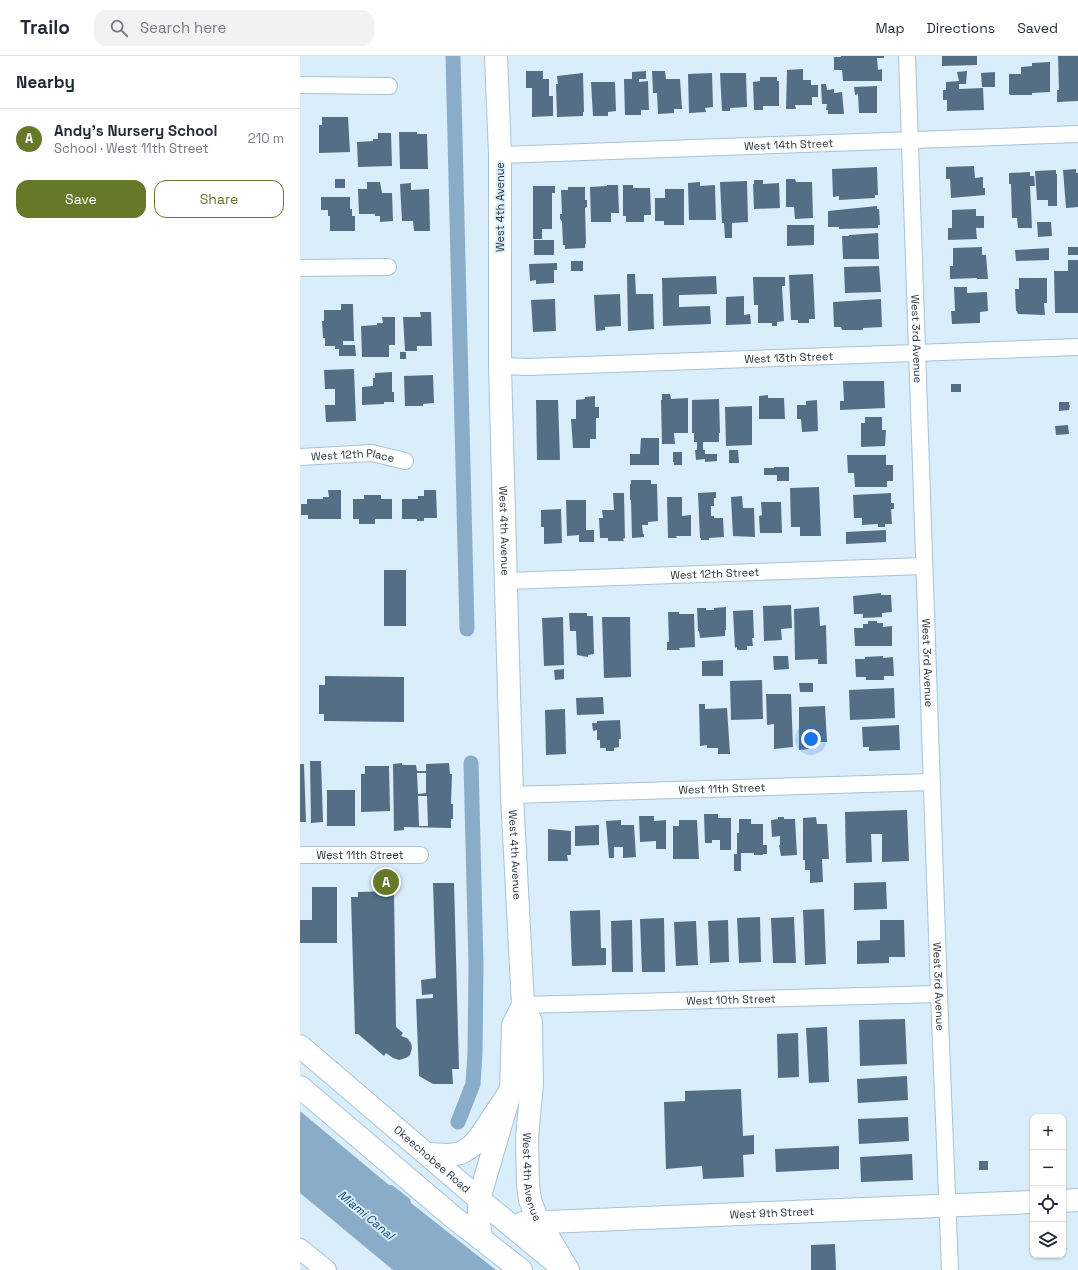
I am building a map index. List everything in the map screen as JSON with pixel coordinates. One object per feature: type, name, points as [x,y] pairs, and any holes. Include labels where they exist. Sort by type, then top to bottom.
[{"type":"main road","name":"West 4th Avenue","points":[[496,56],[500,154],[500,366],[512,795],[523,1005],[531,1022],[532,1083],[527,1138],[528,1186],[530,1200],[539,1222],[567,1270]]},
{"type":"main road","name":"West 4th Avenue","points":[[480,1231],[479,1199],[511,1090],[513,1025],[523,1005]]},
{"type":"main road","name":"Okeechobee Road","points":[[300,1046],[479,1199],[567,1270]]},
{"type":"main road","points":[[300,1087],[453,1217],[480,1231],[521,1270]]},
{"type":"main road","points":[[427,1154],[450,1155],[461,1153],[472,1146],[511,1090]]},
{"type":"main road","points":[[1066,1201],[1078,1200]]},
{"type":"main road","name":"West 9th Street","points":[[480,1231],[510,1224],[539,1222],[1030,1202]]},
{"type":"street","name":"West 3rd Avenue","points":[[907,56],[931,782],[950,1270]]},
{"type":"street","points":[[300,85],[389,86]]},
{"type":"street","name":"West 14th Street","points":[[500,154],[1078,134]]},
{"type":"street","points":[[300,268],[388,267]]},
{"type":"street","name":"West 13th Street","points":[[500,366],[528,367],[1078,347]]},
{"type":"street","name":"West 12th Place","points":[[300,457],[372,454],[405,460]]},
{"type":"street","name":"West 12th Street","points":[[506,581],[924,566]]},
{"type":"street","name":"West 11th Street","points":[[512,795],[931,782]]},
{"type":"street","name":"West 11th Street","points":[[300,856],[420,854]]},
{"type":"street","name":"West 10th Street","points":[[523,1005],[939,994]]},
{"type":"street","points":[[300,1249],[326,1270]]},
{"type":"water","name":"Miami Canal","points":[[300,1111],[389,1185],[392,1185],[410,1199],[411,1203],[496,1270],[393,1270],[300,1193]]},
{"type":"building","points":[[884,56],[884,58],[877,58],[878,70],[882,69],[882,81],[843,81],[842,70],[834,70],[834,57]]},
{"type":"building","points":[[942,56],[977,56],[977,65],[942,66]]},
{"type":"building","points":[[1058,56],[1078,56],[1078,101],[1057,102],[1057,90],[1059,90]]},
{"type":"building","points":[[1050,62],[1050,92],[1032,93],[1032,95],[1009,94],[1009,74],[1021,74],[1021,67],[1032,66],[1032,63]]},
{"type":"building","points":[[803,69],[803,80],[811,80],[811,85],[818,85],[818,97],[812,97],[812,105],[795,105],[796,109],[786,109],[787,70]]},
{"type":"building","points":[[526,71],[543,71],[543,79],[549,79],[549,96],[553,96],[553,116],[532,117],[532,88],[526,88]]},
{"type":"building","points":[[646,71],[646,79],[639,79],[639,82],[648,81],[649,110],[641,110],[641,115],[625,115],[624,79],[632,79],[632,72]]},
{"type":"building","points":[[652,71],[665,71],[666,79],[680,79],[682,109],[674,109],[674,113],[658,114],[657,93],[653,93]]},
{"type":"building","points":[[967,71],[966,84],[959,84],[959,89],[983,88],[984,110],[947,111],[947,100],[943,100],[943,90],[946,90],[946,82],[959,81],[957,72]]},
{"type":"building","points":[[995,72],[995,87],[982,87],[981,73]]},
{"type":"building","points":[[583,73],[583,116],[557,117],[557,76]]},
{"type":"building","points":[[712,73],[713,107],[705,108],[706,112],[689,113],[688,74]]},
{"type":"building","points":[[720,73],[746,73],[747,107],[730,108],[730,111],[722,111]]},
{"type":"building","points":[[760,77],[777,77],[777,81],[779,81],[779,106],[763,106],[763,110],[754,110],[753,82],[760,81]]},
{"type":"building","points":[[591,82],[615,82],[616,111],[608,112],[608,116],[593,116]]},
{"type":"building","points":[[821,84],[826,84],[827,90],[834,89],[834,93],[842,92],[844,114],[828,114],[828,110],[826,110],[827,104],[822,104]]},
{"type":"building","points":[[877,86],[877,113],[859,113],[858,94],[855,95],[854,87]]},
{"type":"building","points":[[322,117],[348,117],[350,152],[319,153],[319,125],[322,125]]},
{"type":"building","points":[[399,132],[417,132],[417,134],[427,134],[428,169],[400,169]]},
{"type":"building","points":[[378,133],[391,133],[392,166],[358,167],[357,142],[373,141],[373,139],[378,139]]},
{"type":"building","points":[[974,166],[975,178],[983,177],[983,188],[985,188],[985,195],[951,198],[950,179],[946,179],[946,167]]},
{"type":"building","points":[[877,167],[878,195],[875,195],[875,198],[839,200],[839,196],[833,197],[832,169]]},
{"type":"building","points":[[1076,169],[1076,173],[1078,173],[1078,207],[1066,208],[1063,170]]},
{"type":"building","points":[[1056,170],[1057,206],[1048,206],[1048,200],[1037,200],[1035,171]]},
{"type":"building","points":[[1030,172],[1030,176],[1034,176],[1035,186],[1030,186],[1032,228],[1018,228],[1017,218],[1012,218],[1011,184],[1009,184],[1009,173]]},
{"type":"building","points":[[335,179],[345,179],[345,188],[335,188]]},
{"type":"building","points":[[786,179],[795,179],[796,182],[812,182],[813,218],[795,219],[794,207],[786,207]]},
{"type":"building","points":[[754,180],[763,180],[763,184],[779,183],[780,208],[754,209]]},
{"type":"building","points":[[747,181],[748,222],[732,223],[732,238],[725,238],[724,223],[722,223],[720,182]]},
{"type":"building","points":[[367,182],[380,182],[382,193],[392,193],[393,221],[380,222],[380,216],[375,216],[375,214],[359,214],[358,189],[367,189]]},
{"type":"building","points":[[700,182],[700,186],[715,185],[716,220],[689,220],[688,183]]},
{"type":"building","points":[[411,183],[411,190],[429,189],[430,231],[414,231],[413,221],[402,221],[400,184]]},
{"type":"building","points":[[618,185],[619,213],[611,213],[611,222],[591,222],[590,187]]},
{"type":"building","points":[[623,185],[633,185],[633,188],[650,188],[651,215],[644,215],[644,222],[626,222],[626,216],[623,216]]},
{"type":"building","points":[[533,186],[555,186],[555,193],[552,193],[552,229],[542,229],[542,239],[533,239]]},
{"type":"building","points":[[568,187],[585,187],[585,200],[587,200],[587,207],[585,208],[585,248],[565,249],[565,245],[563,245],[562,221],[560,218],[560,214],[562,214],[561,190],[568,190]]},
{"type":"building","points":[[665,189],[684,189],[684,225],[664,225],[664,221],[655,221],[655,198],[665,198]]},
{"type":"building","points":[[321,197],[350,197],[350,209],[352,209],[352,216],[355,216],[355,231],[330,231],[330,216],[328,216],[328,210],[321,210]]},
{"type":"building","points":[[877,206],[877,209],[879,209],[880,225],[878,225],[878,228],[839,229],[839,227],[828,227],[828,211]]},
{"type":"building","points":[[976,209],[976,216],[984,216],[984,228],[976,228],[977,239],[948,240],[948,228],[952,228],[952,210]]},
{"type":"building","points":[[1037,222],[1051,222],[1052,236],[1038,237]]},
{"type":"building","points":[[787,225],[814,225],[814,245],[787,246]]},
{"type":"building","points":[[878,233],[879,259],[843,259],[842,236]]},
{"type":"building","points":[[534,240],[554,240],[554,255],[534,255]]},
{"type":"building","points":[[982,247],[982,255],[986,255],[988,279],[950,279],[950,266],[953,266],[953,248]]},
{"type":"building","points":[[1068,247],[1078,247],[1078,255],[1068,255]]},
{"type":"building","points":[[1049,248],[1049,260],[1016,261],[1015,250]]},
{"type":"building","points":[[1068,260],[1078,260],[1078,313],[1055,313],[1054,271],[1068,271]]},
{"type":"building","points":[[571,261],[583,261],[583,271],[571,271]]},
{"type":"building","points":[[557,263],[557,270],[554,270],[554,283],[536,284],[536,280],[530,281],[529,264]]},
{"type":"building","points":[[879,266],[881,292],[845,293],[844,267]]},
{"type":"building","points":[[627,274],[635,274],[636,294],[653,294],[654,329],[628,331]]},
{"type":"building","points":[[813,274],[815,319],[809,319],[809,323],[798,323],[798,320],[791,320],[789,275]]},
{"type":"building","points":[[716,276],[717,294],[679,295],[679,307],[710,306],[711,324],[663,326],[662,278]]},
{"type":"building","points":[[753,277],[785,277],[785,286],[782,286],[784,321],[777,322],[777,326],[772,326],[772,323],[758,323],[758,305],[754,305]]},
{"type":"building","points":[[1019,278],[1047,278],[1047,303],[1044,303],[1045,315],[1018,314],[1016,311],[1015,289],[1019,289]]},
{"type":"building","points":[[954,287],[967,287],[967,293],[987,292],[988,311],[980,312],[980,323],[952,324],[951,311],[955,311]]},
{"type":"building","points":[[620,294],[621,326],[605,327],[605,330],[596,331],[594,295]]},
{"type":"building","points":[[744,296],[744,315],[750,314],[751,324],[726,325],[726,297]]},
{"type":"building","points":[[555,299],[556,331],[533,332],[531,300]]},
{"type":"building","points":[[881,299],[882,327],[863,328],[863,330],[842,330],[841,327],[834,327],[833,302]]},
{"type":"building","points":[[341,304],[353,304],[354,341],[343,341],[343,345],[355,345],[356,356],[339,356],[339,349],[335,349],[335,346],[325,346],[322,321],[324,321],[324,310],[341,310]]},
{"type":"building","points":[[420,312],[431,312],[432,346],[417,346],[417,351],[405,351],[403,317],[421,317]]},
{"type":"building","points":[[382,317],[395,317],[395,345],[389,345],[389,357],[362,357],[361,326],[383,323]]},
{"type":"building","points":[[400,352],[406,352],[406,359],[400,359]]},
{"type":"building","points":[[354,369],[356,421],[326,422],[325,405],[335,405],[335,389],[325,389],[324,370]]},
{"type":"building","points":[[392,372],[392,392],[394,392],[394,402],[362,405],[362,387],[373,386],[373,378],[375,378],[375,373]]},
{"type":"building","points":[[433,375],[434,403],[423,404],[423,406],[405,406],[404,376]]},
{"type":"building","points":[[843,381],[884,381],[885,408],[840,410],[840,401],[844,401]]},
{"type":"building","points":[[951,384],[961,384],[961,392],[951,392]]},
{"type":"building","points":[[662,394],[670,394],[671,399],[688,398],[688,433],[674,433],[675,444],[662,444]]},
{"type":"building","points":[[768,395],[768,398],[784,398],[785,419],[759,419],[759,396]]},
{"type":"building","points":[[595,396],[595,407],[599,407],[599,418],[596,418],[596,439],[590,439],[590,448],[573,448],[571,419],[576,419],[576,400]]},
{"type":"building","points":[[719,399],[719,442],[703,442],[703,450],[705,450],[705,454],[717,454],[717,461],[705,462],[705,459],[696,460],[695,450],[697,450],[697,442],[694,442],[694,433],[692,433],[692,400]]},
{"type":"building","points":[[536,400],[558,400],[560,460],[537,460]]},
{"type":"building","points":[[817,400],[818,431],[802,432],[801,419],[797,419],[797,405],[806,405],[806,401]]},
{"type":"building","points":[[1059,402],[1069,402],[1069,410],[1059,411]]},
{"type":"building","points":[[752,406],[752,445],[726,446],[725,407]]},
{"type":"building","points":[[865,417],[882,417],[882,430],[886,430],[885,446],[861,447],[861,423],[865,423]]},
{"type":"building","points":[[1068,425],[1069,434],[1056,435],[1055,426]]},
{"type":"building","points":[[641,438],[659,438],[659,465],[630,465],[630,454],[640,454]]},
{"type":"building","points":[[729,450],[738,450],[739,463],[729,463]]},
{"type":"building","points":[[673,452],[682,452],[682,465],[674,465]]},
{"type":"building","points":[[847,455],[886,455],[886,465],[893,465],[893,481],[887,481],[887,487],[855,487],[854,473],[848,473]]},
{"type":"building","points":[[789,467],[789,481],[777,481],[777,475],[764,475],[764,468]]},
{"type":"building","points":[[631,480],[651,480],[651,484],[657,484],[658,521],[648,522],[648,525],[642,525],[644,537],[632,538],[630,500]]},
{"type":"building","points":[[819,487],[821,536],[800,536],[800,527],[791,527],[790,488]]},
{"type":"building","points":[[328,490],[341,490],[341,519],[308,519],[308,515],[301,515],[301,504],[307,504],[307,499],[323,499],[323,497],[329,497]]},
{"type":"building","points":[[424,490],[436,490],[437,518],[424,518],[424,521],[417,521],[417,519],[402,519],[402,499],[418,499],[418,496],[424,496]]},
{"type":"building","points":[[716,492],[714,506],[711,506],[711,516],[714,516],[714,518],[723,518],[724,537],[701,540],[698,493]]},
{"type":"building","points":[[613,493],[624,493],[624,541],[608,541],[608,538],[600,538],[599,518],[603,518],[602,510],[614,510]]},
{"type":"building","points":[[891,493],[891,503],[894,503],[894,509],[891,509],[892,524],[885,524],[885,527],[878,527],[878,524],[862,525],[862,518],[854,518],[853,495]]},
{"type":"building","points":[[364,495],[381,495],[381,499],[392,499],[392,519],[375,519],[375,524],[359,524],[359,519],[353,519],[353,499],[364,499]]},
{"type":"building","points":[[742,496],[743,508],[754,508],[755,537],[733,536],[731,497]]},
{"type":"building","points":[[667,497],[682,497],[682,516],[691,515],[691,536],[676,536],[677,538],[668,538]]},
{"type":"building","points":[[566,500],[586,500],[586,530],[594,530],[594,542],[579,542],[579,535],[567,536]]},
{"type":"building","points":[[761,502],[781,502],[782,533],[760,533],[759,516],[762,515]]},
{"type":"building","points":[[561,509],[562,543],[544,544],[544,527],[541,527],[541,510]]},
{"type":"building","points":[[886,530],[886,542],[846,544],[846,532]]},
{"type":"building","points":[[384,570],[406,570],[406,626],[384,626]]},
{"type":"building","points":[[881,593],[881,595],[891,595],[892,612],[882,613],[882,617],[863,618],[863,614],[854,614],[853,596]]},
{"type":"building","points":[[791,605],[792,628],[781,629],[782,640],[764,641],[763,606]]},
{"type":"building","points":[[726,607],[725,636],[700,638],[698,631],[697,608],[714,610],[714,608]]},
{"type":"building","points":[[819,607],[820,626],[826,625],[827,664],[818,664],[818,659],[795,660],[794,609]]},
{"type":"building","points":[[753,610],[753,646],[747,646],[747,650],[737,650],[737,647],[735,648],[733,611]]},
{"type":"building","points":[[668,612],[694,614],[695,647],[679,648],[680,650],[667,650],[667,642],[669,642]]},
{"type":"building","points":[[569,613],[587,613],[587,616],[593,616],[594,654],[588,655],[588,657],[577,655],[576,631],[570,631]]},
{"type":"building","points":[[563,617],[564,665],[544,666],[542,618]]},
{"type":"building","points":[[602,617],[630,617],[631,677],[604,678]]},
{"type":"building","points":[[868,621],[883,623],[883,627],[892,626],[892,646],[855,646],[854,628],[863,628],[863,624],[868,624]]},
{"type":"building","points":[[773,656],[788,656],[789,669],[774,670]]},
{"type":"building","points":[[883,656],[883,658],[893,657],[894,676],[884,676],[884,680],[866,680],[866,677],[856,677],[855,659]]},
{"type":"building","points":[[723,660],[723,676],[702,676],[702,661]]},
{"type":"building","points":[[564,669],[564,679],[555,680],[554,670]]},
{"type":"building","points":[[325,676],[404,677],[404,722],[324,721],[324,714],[319,714],[319,685],[325,685]]},
{"type":"building","points":[[762,680],[763,719],[731,720],[730,681]]},
{"type":"building","points":[[799,683],[813,683],[813,692],[800,692]]},
{"type":"building","points":[[894,688],[895,718],[850,720],[849,690]]},
{"type":"building","points":[[766,694],[791,694],[793,747],[774,749],[774,724],[767,725]]},
{"type":"building","points":[[603,697],[604,714],[577,715],[576,698]]},
{"type":"building","points":[[699,704],[705,704],[705,709],[727,708],[730,754],[718,754],[718,748],[707,748],[707,745],[700,746]]},
{"type":"building","points":[[825,706],[827,742],[810,742],[810,749],[799,750],[799,707]]},
{"type":"building","points":[[565,709],[566,754],[546,755],[545,710]]},
{"type":"building","points":[[620,720],[621,739],[619,739],[619,747],[614,748],[614,751],[606,751],[606,748],[600,748],[600,740],[597,740],[597,730],[593,731],[592,723],[597,723],[597,721]]},
{"type":"building","points":[[899,725],[900,750],[869,751],[869,747],[863,747],[862,727]]},
{"type":"building","points":[[310,761],[321,761],[323,822],[311,823]]},
{"type":"building","points":[[402,763],[402,765],[416,765],[417,771],[426,771],[426,764],[449,763],[450,774],[452,774],[451,804],[453,804],[453,819],[451,819],[451,828],[404,827],[404,830],[394,831],[393,764]],"holes":[[[417,773],[426,773],[426,793],[418,794]],[[418,796],[427,796],[428,826],[419,826]]]},
{"type":"building","points":[[300,764],[304,764],[306,822],[300,822]]},
{"type":"building","points":[[365,766],[389,766],[390,811],[361,812],[361,774],[365,774]]},
{"type":"building","points":[[327,790],[355,790],[355,826],[327,826]]},
{"type":"building","points":[[907,810],[909,861],[882,862],[882,834],[871,834],[872,862],[846,863],[845,812]]},
{"type":"building","points":[[704,814],[718,814],[718,818],[731,818],[731,850],[720,850],[720,840],[712,840],[712,843],[705,843]]},
{"type":"building","points":[[639,816],[654,816],[654,821],[666,820],[666,849],[656,849],[656,841],[640,842]]},
{"type":"building","points":[[778,817],[784,817],[784,819],[795,819],[797,855],[781,856],[779,845],[780,836],[772,837],[771,820],[778,819]]},
{"type":"building","points":[[816,817],[817,824],[827,824],[829,859],[822,859],[823,882],[810,883],[810,870],[805,870],[805,860],[803,860],[803,818]]},
{"type":"building","points":[[739,819],[751,819],[751,824],[763,824],[763,845],[767,845],[767,854],[754,855],[754,853],[741,853],[741,871],[734,871],[734,854],[737,854]]},
{"type":"building","points":[[621,820],[621,825],[634,825],[636,857],[623,858],[623,847],[614,847],[614,858],[609,858],[606,821]]},
{"type":"building","points":[[679,820],[697,820],[699,859],[673,859],[673,826],[679,826]]},
{"type":"building","points":[[599,825],[599,845],[575,846],[575,826]]},
{"type":"building","points":[[548,829],[571,831],[571,855],[567,855],[568,861],[548,861]]},
{"type":"building","points":[[886,882],[887,909],[854,910],[854,883]]},
{"type":"building","points":[[433,883],[454,883],[459,1069],[452,1069],[453,1084],[433,1084],[419,1076],[416,999],[433,998],[433,994],[422,995],[421,980],[436,978]]},
{"type":"building","points":[[312,887],[337,887],[337,943],[300,943],[300,920],[312,920]]},
{"type":"building","points":[[394,891],[396,1027],[403,1033],[401,1036],[407,1038],[411,1043],[412,1048],[410,1055],[399,1060],[386,1053],[384,1056],[358,1034],[355,1034],[351,897],[358,897],[358,892]]},
{"type":"building","points":[[824,909],[826,964],[805,965],[803,910]]},
{"type":"building","points":[[600,910],[601,948],[606,948],[606,965],[572,966],[570,911]]},
{"type":"building","points":[[760,917],[761,962],[739,963],[737,918]]},
{"type":"building","points":[[794,917],[796,963],[773,963],[771,918]]},
{"type":"building","points":[[664,918],[665,972],[642,972],[640,919]]},
{"type":"building","points":[[632,920],[633,972],[612,972],[611,921]]},
{"type":"building","points":[[728,920],[729,962],[710,963],[708,921]]},
{"type":"building","points":[[880,920],[904,920],[905,957],[889,957],[889,963],[857,964],[857,941],[880,940]]},
{"type":"building","points":[[696,921],[698,965],[676,966],[674,922]]},
{"type":"building","points":[[905,1019],[907,1064],[860,1066],[859,1020]]},
{"type":"building","points":[[827,1027],[829,1082],[809,1083],[806,1028]]},
{"type":"building","points":[[798,1033],[799,1077],[778,1078],[777,1034]]},
{"type":"building","points":[[907,1076],[908,1100],[858,1103],[857,1079]]},
{"type":"building","points":[[741,1089],[743,1136],[754,1135],[754,1154],[743,1155],[744,1177],[703,1179],[702,1166],[666,1169],[664,1102],[685,1101],[685,1091]]},
{"type":"building","points":[[908,1117],[909,1141],[859,1144],[858,1119]]},
{"type":"building","points":[[839,1146],[839,1169],[776,1172],[775,1149]]},
{"type":"building","points":[[912,1154],[913,1180],[861,1182],[860,1157]]},
{"type":"building","points":[[979,1161],[988,1161],[988,1170],[979,1170]]},
{"type":"building","points":[[835,1244],[836,1270],[811,1270],[811,1245]]},
{"type":"waterway","points":[[453,56],[467,629]]},
{"type":"waterway","points":[[458,1122],[473,1084],[475,1053],[476,965],[471,763]]},
{"type":"place","name":"Andy's Nursery School","points":[[386,882]]}]
